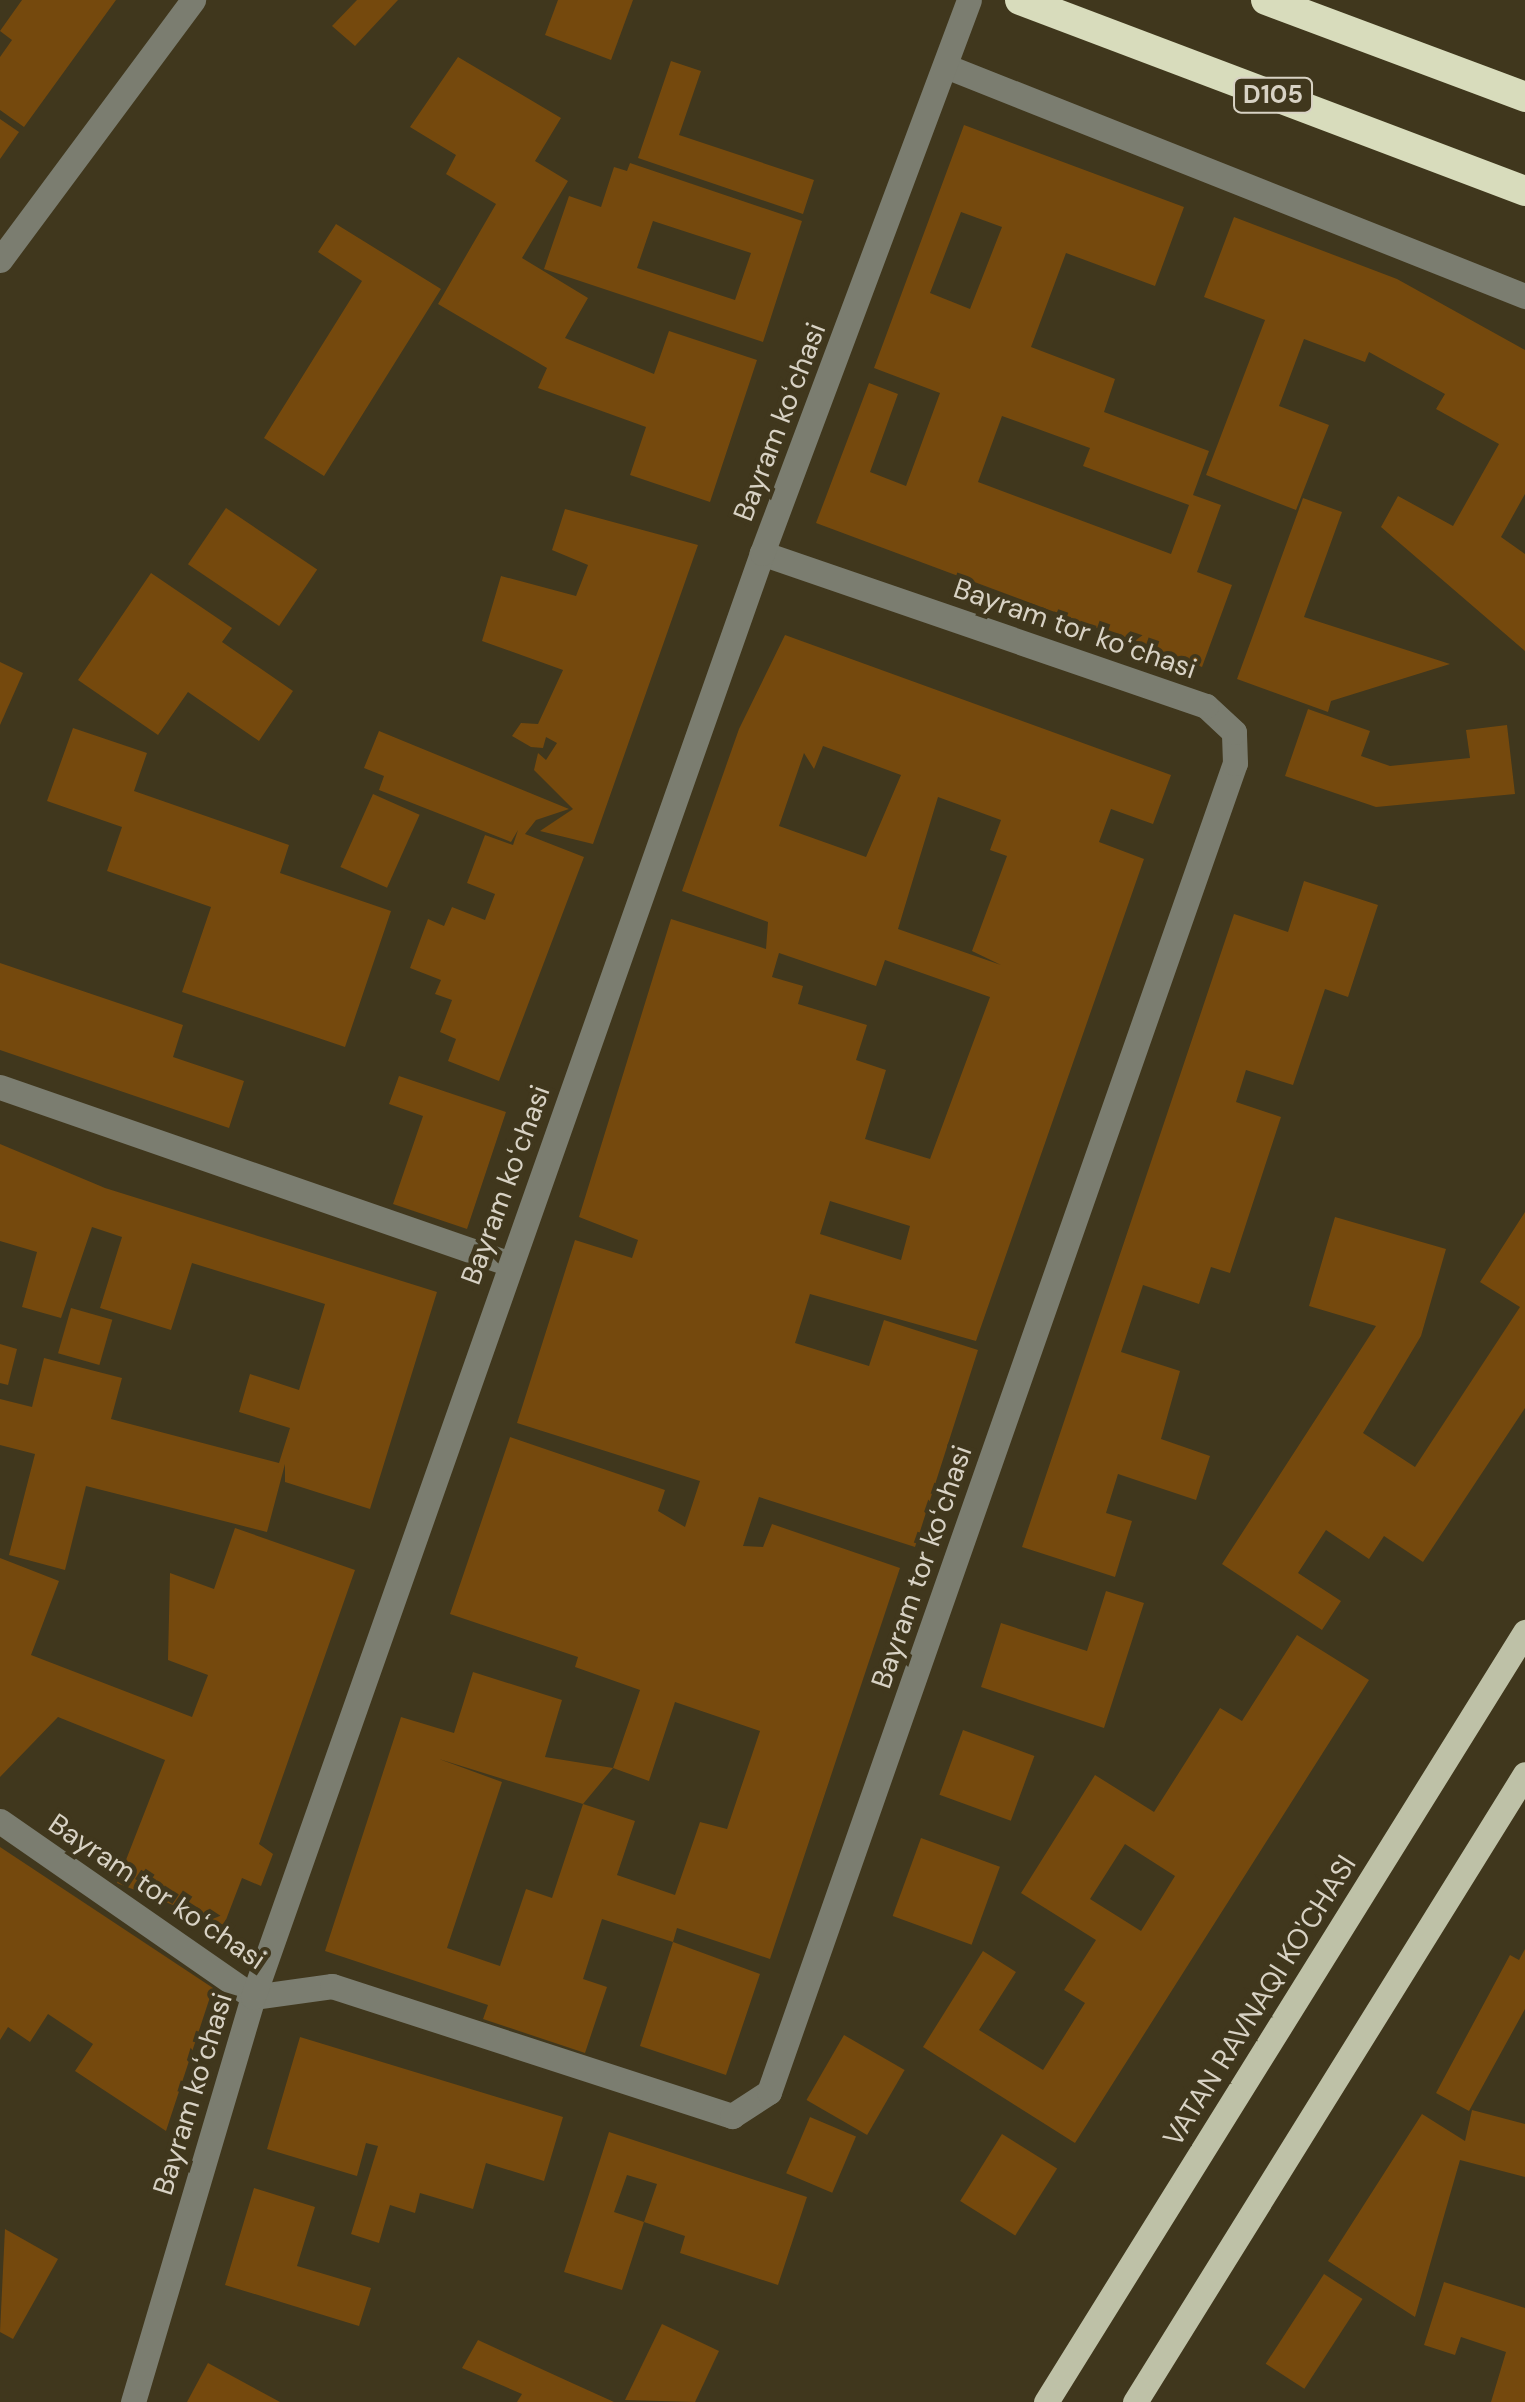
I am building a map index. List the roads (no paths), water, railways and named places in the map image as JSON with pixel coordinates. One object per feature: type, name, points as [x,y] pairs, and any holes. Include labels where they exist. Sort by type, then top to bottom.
[{"type":"highway","name":"D105","points":[[1020,0],[1525,191]]},
{"type":"highway","points":[[1266,0],[1525,97]]},
{"type":"main road","name":"VATAN RAVNAQI KO'CHASI","points":[[1046,2402],[1525,1632]]},
{"type":"main road","points":[[1134,2402],[1525,1774]]},
{"type":"street","points":[[0,260],[193,0]]},
{"type":"street","name":"Bayram koʻchasi","points":[[134,2402],[253,1997],[762,553],[948,66],[969,0]]},
{"type":"street","points":[[948,66],[1525,296]]},
{"type":"street","name":"Bayram tor koʻchasi","points":[[0,1821],[253,1997],[332,1986],[732,2116],[770,2092],[1235,763],[1234,732],[1206,706],[762,553]]},
{"type":"street","points":[[0,1087],[510,1264]]}]
